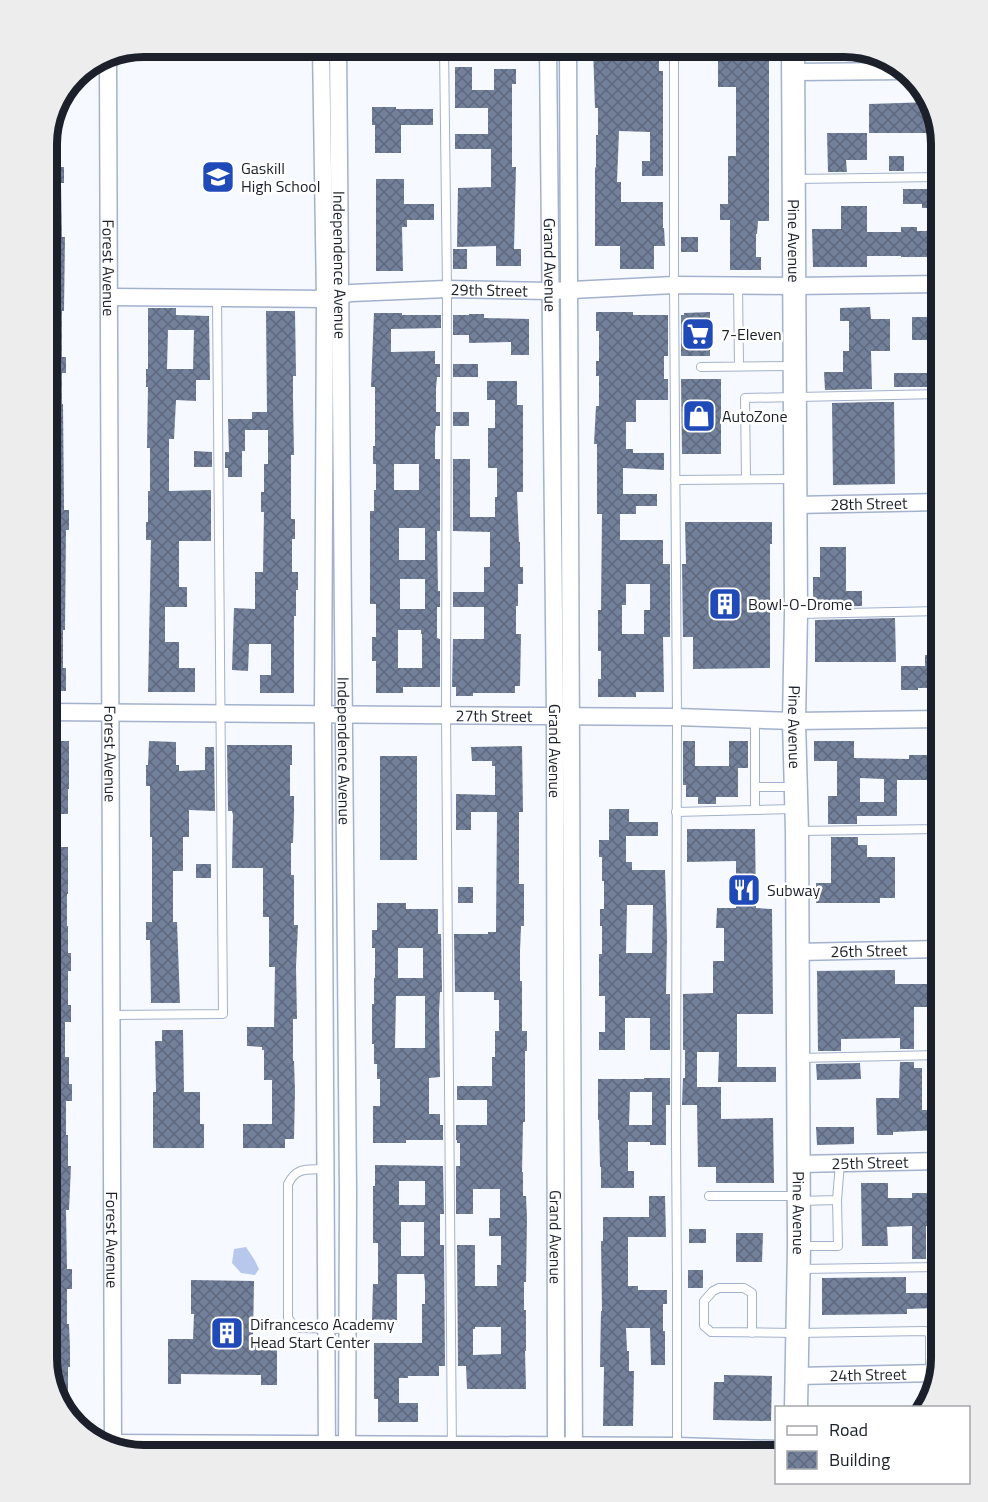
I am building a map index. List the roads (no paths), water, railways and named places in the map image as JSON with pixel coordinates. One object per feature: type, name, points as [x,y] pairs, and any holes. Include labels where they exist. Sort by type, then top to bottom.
[{"type":"main road","name":"Pine Avenue","points":[[793,57],[796,614],[794,721],[799,1198],[796,1406]]},
{"type":"street","name":"Independence Avenue","points":[[322,57],[331,142]]},
{"type":"street","name":"Independence Avenue","points":[[337,57],[331,142],[331,199],[342,505],[345,715],[347,1445]]},
{"type":"street","name":"Grand Avenue","points":[[548,57],[553,505],[563,716],[555,966],[556,1445]]},
{"type":"street","points":[[568,57],[571,505],[563,716],[572,966],[574,1445]]},
{"type":"street","name":"Forest Avenue","points":[[108,66],[112,1015],[109,1437]]},
{"type":"street","points":[[793,72],[891,71]]},
{"type":"street","name":"29th Street","points":[[110,297],[333,297],[351,293],[447,289],[551,291],[674,285],[931,284]]},
{"type":"street","name":"Independence Avenue","points":[[327,1445],[324,505],[333,297]]},
{"type":"street","name":"28th Street","points":[[795,505],[931,502]]},
{"type":"street","name":"27th Street","points":[[57,712],[677,717],[794,721],[931,719]]},
{"type":"street","name":"26th Street","points":[[797,951],[931,949]]},
{"type":"street","name":"25th Street","points":[[798,1164],[931,1161]]},
{"type":"street","name":"24th Street","points":[[796,1376],[929,1373]]},
{"type":"lane","points":[[444,57],[447,289],[446,715],[452,1445]]},
{"type":"lane","points":[[674,57],[677,1445]]},
{"type":"lane","points":[[549,102],[568,102]]},
{"type":"lane","points":[[794,179],[931,177]]},
{"type":"lane","points":[[738,286],[739,366]]},
{"type":"lane","points":[[112,1015],[223,1014],[217,298]]},
{"type":"lane","points":[[701,367],[795,366]]},
{"type":"lane","points":[[746,479],[745,398],[931,394]]},
{"type":"lane","points":[[675,480],[795,479]]},
{"type":"lane","points":[[324,505],[342,505]]},
{"type":"lane","points":[[553,505],[571,505]]},
{"type":"lane","points":[[796,614],[931,611]]},
{"type":"lane","points":[[755,720],[755,810]]},
{"type":"lane","points":[[756,787],[796,809]]},
{"type":"lane","points":[[676,812],[796,809],[931,828]]},
{"type":"lane","points":[[555,966],[572,966]]},
{"type":"lane","points":[[325,972],[346,972]]},
{"type":"lane","points":[[798,1058],[931,1055]]},
{"type":"lane","points":[[799,1246],[838,1246],[837,1200],[840,1163]]},
{"type":"lane","points":[[325,1170],[299,1170],[288,1184],[288,1318],[294,1326],[301,1328],[347,1329]]},
{"type":"lane","points":[[325,1191],[348,1192]]},
{"type":"lane","points":[[555,1195],[573,1195]]},
{"type":"lane","points":[[709,1196],[837,1200]]},
{"type":"lane","points":[[799,1269],[931,1267]]},
{"type":"lane","points":[[752,1333],[752,1293],[749,1290],[719,1288],[704,1301],[704,1326],[711,1332],[752,1333],[797,1333],[925,1331],[930,1333],[931,1343]]},
{"type":"place","name":"Gaskill High School","points":[[218,177]]},
{"type":"place","name":"7-Eleven","points":[[698,334]]},
{"type":"place","name":"AutoZone","points":[[699,416]]},
{"type":"place","name":"Bowl-O-Drome","points":[[725,604]]},
{"type":"place","name":"Subway","points":[[744,890]]},
{"type":"place","name":"Difrancesco Academy Head Start Center","points":[[227,1333]]}]
